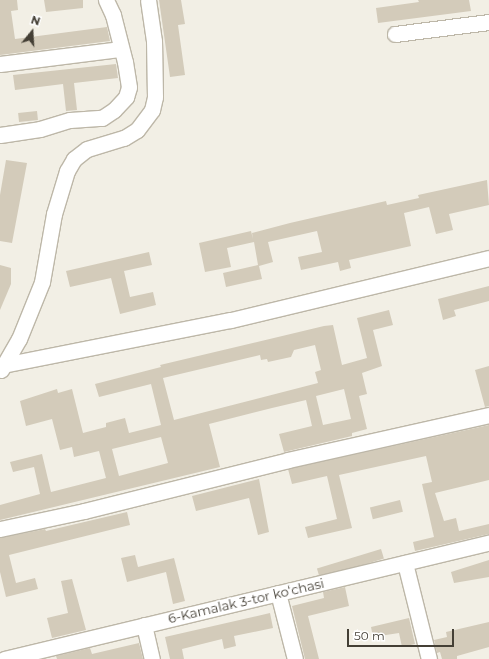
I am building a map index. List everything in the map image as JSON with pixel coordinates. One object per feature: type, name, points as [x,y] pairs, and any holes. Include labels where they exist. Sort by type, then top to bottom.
[{"type":"street","points":[[0,135],[40,129],[70,120],[102,118],[114,110],[126,97],[129,87],[113,16],[106,0]]},
{"type":"street","points":[[2,368],[18,339],[42,282],[60,193],[71,165],[87,150],[124,138],[137,130],[152,110],[155,97],[154,41],[148,0]]},
{"type":"street","points":[[395,34],[489,22]]},
{"type":"street","points":[[0,64],[121,50]]},
{"type":"street","points":[[2,368],[231,320],[489,258]]},
{"type":"street","points":[[0,529],[84,511],[288,460],[489,415]]},
{"type":"street","name":"6-Kamalak 3-tor koʻchasi","points":[[4,659],[489,543]]},
{"type":"street","points":[[404,563],[428,659]]},
{"type":"street","points":[[278,593],[295,659]]},
{"type":"street","points":[[144,625],[152,659]]},
{"type":"building","points":[[0,0],[17,0],[18,10],[11,11],[15,39],[107,27],[110,41],[0,55]]},
{"type":"building","points":[[44,0],[83,0],[83,8],[46,12]]},
{"type":"building","points":[[159,0],[181,0],[185,24],[178,25],[185,75],[170,77]]},
{"type":"building","points":[[418,0],[469,0],[471,11],[378,23],[376,8],[419,2]]},
{"type":"building","points":[[116,64],[118,78],[74,83],[77,110],[66,111],[63,84],[15,90],[13,75]]},
{"type":"building","points":[[37,111],[38,120],[19,122],[18,113]]},
{"type":"building","points":[[6,160],[27,163],[12,243],[0,241],[0,195]]},
{"type":"building","points":[[487,180],[489,205],[449,214],[453,230],[436,234],[429,207],[404,213],[411,246],[349,260],[351,268],[340,271],[338,262],[301,270],[298,257],[322,252],[317,231],[268,242],[273,262],[259,266],[262,279],[226,287],[223,273],[258,265],[254,242],[227,248],[231,267],[205,272],[199,243],[251,231],[253,239],[252,233],[290,223],[386,201],[387,205],[419,198],[418,195]]},
{"type":"building","points":[[149,252],[152,265],[124,271],[130,297],[153,292],[156,305],[120,314],[111,278],[70,287],[66,271]]},
{"type":"building","points":[[0,265],[11,268],[11,284],[0,310]]},
{"type":"building","points":[[489,286],[489,301],[454,310],[456,316],[443,320],[438,299]]},
{"type":"building","points":[[389,310],[393,325],[373,330],[382,366],[362,373],[367,394],[359,396],[367,429],[352,433],[352,436],[284,452],[279,434],[312,426],[306,400],[272,408],[209,424],[220,467],[0,520],[0,505],[40,494],[34,467],[13,472],[10,462],[42,454],[51,492],[106,478],[99,451],[74,457],[72,447],[60,450],[52,419],[26,426],[20,401],[57,389],[58,393],[72,389],[83,433],[106,427],[106,423],[125,418],[129,433],[161,425],[151,384],[99,397],[95,384],[161,367],[160,365],[333,325],[342,365],[367,358],[357,318]],"holes":[[[315,345],[321,370],[315,372],[318,383],[174,420],[163,378],[260,355],[261,360],[267,359],[268,362],[291,357],[294,350]],[[344,389],[351,419],[323,425],[316,396]],[[161,437],[168,463],[119,476],[112,449]]]},
{"type":"building","points":[[489,366],[489,406],[485,407],[475,370]]},
{"type":"building","points":[[489,425],[489,480],[435,493],[444,521],[456,518],[459,531],[489,524],[489,534],[415,551],[413,542],[434,537],[422,484],[432,482],[426,456],[339,475],[352,528],[308,538],[305,527],[337,519],[327,476],[292,484],[288,469]]},
{"type":"building","points":[[259,479],[269,532],[258,535],[249,498],[196,511],[192,496]]},
{"type":"building","points":[[400,500],[403,512],[373,519],[370,507]]},
{"type":"building","points":[[127,512],[130,525],[9,555],[16,583],[35,578],[38,589],[6,597],[0,572],[0,538],[45,529],[46,531]]},
{"type":"building","points":[[381,549],[384,559],[320,578],[317,569]]},
{"type":"building","points":[[135,555],[138,567],[174,558],[185,601],[173,604],[166,572],[127,582],[121,558]]},
{"type":"building","points":[[489,560],[489,577],[454,583],[451,572]]},
{"type":"building","points":[[72,579],[86,630],[52,638],[47,618],[68,613],[61,581]]},
{"type":"building","points":[[345,587],[349,606],[308,616],[319,659],[305,659],[292,606],[324,598],[323,592]]},
{"type":"building","points":[[270,613],[273,628],[234,636],[236,646],[224,649],[222,639],[182,649],[184,659],[170,659],[165,637]]},
{"type":"building","points":[[409,618],[415,644],[402,647],[399,633],[373,637],[371,627]]},
{"type":"building","points":[[489,622],[489,647],[457,656],[457,659],[442,659],[440,652],[437,653],[434,640],[447,637],[446,632]]},
{"type":"building","points":[[139,643],[143,659],[57,659],[56,656],[90,648],[92,654]]}]
